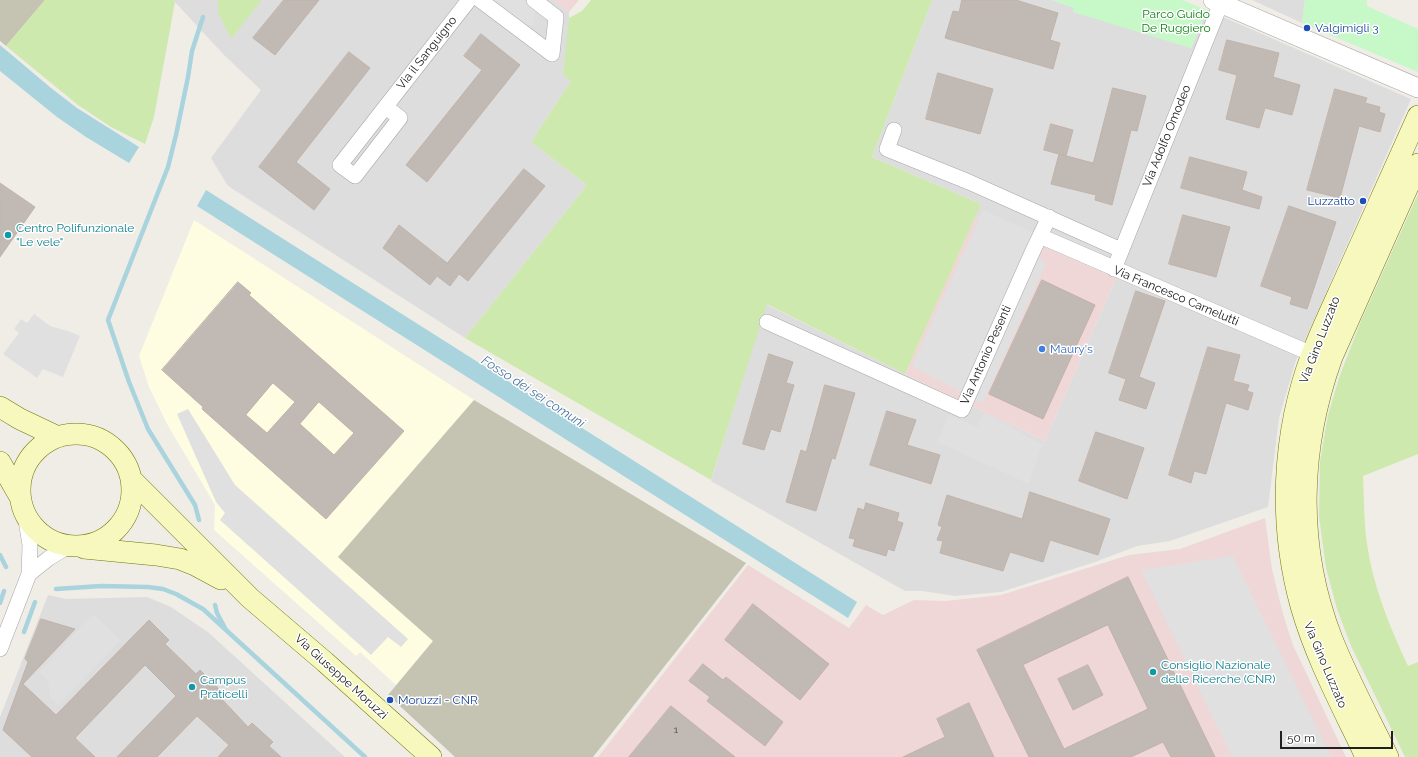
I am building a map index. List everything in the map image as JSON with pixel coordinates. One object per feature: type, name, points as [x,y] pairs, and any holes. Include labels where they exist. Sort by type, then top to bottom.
[{"type":"main road","name":"Via Gino Luzzato","points":[[1366,757],[1320,660],[1311,638],[1297,590],[1290,552],[1286,506],[1288,457],[1296,409],[1312,354],[1418,116]]},
{"type":"main road","name":"Via Gino Luzzato","points":[[1388,757],[1333,640],[1319,598],[1312,572],[1308,544],[1306,470],[1314,418],[1328,370],[1344,330],[1418,164]]},
{"type":"main road","points":[[0,407],[20,419],[58,437]]},
{"type":"main road","points":[[0,462],[23,506],[30,523],[41,534],[57,543],[72,546],[97,543],[108,537],[119,527],[130,506],[133,492],[132,480],[128,468],[121,456],[104,441],[96,437],[82,434],[58,437],[38,448],[28,461],[20,482],[23,506]]},
{"type":"main road","name":"Via Giuseppe Moruzzi","points":[[132,480],[250,598],[325,662],[431,757]]},
{"type":"main road","name":"Via Giuseppe Moruzzi","points":[[72,546],[180,559],[217,577],[250,598]]},
{"type":"street","name":"Via il Sanguigno","points":[[386,107],[469,0]]},
{"type":"street","points":[[480,0],[552,54],[556,17],[534,0]]},
{"type":"street","points":[[1217,2],[1418,88]]},
{"type":"street","name":"Via Adolfo Omodeo","points":[[1114,269],[1217,2]]},
{"type":"street","name":"Via Francesco Carnelutti","points":[[894,130],[887,149],[1049,217],[1121,250]]},
{"type":"street","name":"Via Antonio Pesenti","points":[[767,322],[962,410],[1049,217]]},
{"type":"street","name":"Via Francesco Carnelutti","points":[[1040,236],[1312,354]]},
{"type":"street","points":[[0,649],[29,574],[30,545],[23,506]]},
{"type":"street","points":[[29,574],[48,558],[72,546]]},
{"type":"shaded area","points":[[0,0],[45,0],[6,46],[0,41]]},
{"type":"shaded area","points":[[173,0],[553,0],[569,12],[571,81],[531,142],[587,185],[465,338],[228,186],[211,158],[261,90],[224,55]]},
{"type":"shaded area","points":[[490,0],[524,0],[535,9],[534,25],[524,25]]},
{"type":"shaded area","points":[[553,0],[579,0],[569,12]]},
{"type":"shaded area","points":[[932,0],[1052,0],[1075,8],[1074,11],[1191,48],[1207,10],[1411,99],[1295,363],[1279,418],[1268,507],[1170,541],[1137,546],[1095,562],[1001,592],[955,596],[922,591],[905,591],[711,481],[766,304],[905,374],[1045,441],[1116,278],[975,216],[981,204],[872,157]]},
{"type":"shaded area","points":[[1252,0],[1305,0],[1302,23]]},
{"type":"shaded area","points":[[983,210],[1040,236],[1031,255],[1046,263],[983,404],[912,366]]},
{"type":"shaded area","points":[[975,216],[1116,278],[1045,441],[905,374]]},
{"type":"shaded area","points":[[194,220],[474,400],[338,557],[433,641],[396,685],[360,652],[356,656],[214,530],[215,505],[167,424],[149,387],[139,356]]},
{"type":"shaded area","points":[[34,314],[50,326],[80,336],[63,377],[43,369],[37,378],[3,354],[19,333],[14,329],[21,319],[27,323]]},
{"type":"shaded area","points":[[474,400],[746,563],[593,757],[455,757],[388,695],[433,641],[338,557]]},
{"type":"shaded area","points":[[188,409],[235,485],[408,639],[401,647],[388,637],[371,655],[220,520],[225,513],[216,502],[177,414]]},
{"type":"shaded area","points":[[984,413],[1042,444],[1029,484],[937,442],[949,415],[977,427]]},
{"type":"shaded area","points":[[1265,518],[1272,569],[1283,614],[1293,645],[1346,757],[598,757],[748,565],[849,628],[866,605],[883,615],[914,600],[945,601],[1001,595],[1129,555],[1180,549]]},
{"type":"shaded area","points":[[1233,556],[1331,757],[1232,757],[1141,570]]},
{"type":"shaded area","points":[[48,595],[66,599],[147,597],[171,607],[209,633],[345,757],[0,757],[0,717]]},
{"type":"shaded area","points":[[93,614],[121,640],[58,705],[50,697],[48,681],[39,672]]},
{"type":"green space","points":[[45,0],[173,0],[175,2],[154,117],[145,144],[111,127],[78,105],[6,46]]},
{"type":"green space","points":[[218,0],[262,0],[231,39],[218,12]]},
{"type":"green space","points":[[591,0],[932,0],[872,157],[981,204],[905,374],[767,304],[711,480],[465,338],[587,185],[531,142],[571,81],[563,75],[569,18],[582,11]]},
{"type":"green space","name":"Parco Guido De Ruggiero","points":[[1052,0],[1182,0],[1207,10],[1191,48],[1073,12],[1074,8]]},
{"type":"green space","points":[[1305,0],[1367,0],[1367,6],[1418,29],[1418,72],[1302,23]]},
{"type":"green space","points":[[1418,194],[1418,454],[1363,476],[1367,544],[1373,575],[1389,622],[1408,666],[1418,662],[1418,757],[1405,757],[1351,646],[1337,609],[1326,568],[1319,516],[1320,462],[1328,415],[1340,375],[1361,321]]},
{"type":"water","points":[[0,45],[77,108],[139,147],[129,163],[86,137],[57,117],[0,71]]},
{"type":"water","points":[[206,190],[857,602],[848,618],[197,206]]},
{"type":"building","points":[[284,0],[319,0],[275,55],[253,38]]},
{"type":"building","points":[[962,0],[1016,0],[1058,13],[1050,40],[1060,43],[1053,69],[945,38],[953,11],[959,12]]},
{"type":"building","points":[[481,34],[520,65],[427,182],[406,165],[482,70],[464,56]]},
{"type":"building","points":[[1227,40],[1279,53],[1273,77],[1300,85],[1292,115],[1265,108],[1259,128],[1226,119],[1237,75],[1219,70]]},
{"type":"building","points":[[349,52],[370,68],[296,162],[330,189],[314,210],[259,167]]},
{"type":"building","points":[[938,73],[993,89],[980,134],[926,119]]},
{"type":"building","points":[[1113,88],[1146,96],[1137,131],[1131,130],[1112,205],[1095,200],[1096,195],[1051,184],[1059,154],[1093,163]]},
{"type":"building","points":[[1335,89],[1367,98],[1365,103],[1380,107],[1379,112],[1385,114],[1380,132],[1359,126],[1340,198],[1307,190]]},
{"type":"building","points":[[1051,124],[1073,130],[1066,156],[1044,150]]},
{"type":"building","points":[[1190,157],[1247,172],[1242,190],[1262,197],[1259,209],[1181,188]]},
{"type":"building","points":[[524,169],[545,186],[468,281],[459,274],[450,286],[437,276],[430,285],[383,248],[399,225],[447,263]]},
{"type":"building","name":"Centro Polifunzionale \"Le vele\"","points":[[0,183],[35,207],[0,257]]},
{"type":"building","points":[[1289,206],[1336,222],[1307,309],[1290,304],[1292,297],[1261,286]]},
{"type":"building","points":[[1183,215],[1230,227],[1216,277],[1169,264]]},
{"type":"building","name":"Maury's","points":[[1042,280],[1095,305],[1043,419],[989,394]]},
{"type":"building","points":[[238,282],[251,293],[249,295],[404,431],[326,519],[202,409],[203,407],[162,370]],"holes":[[[273,383],[295,402],[267,433],[246,415]],[[319,402],[354,433],[334,455],[300,424]]]},
{"type":"building","points":[[1136,291],[1165,301],[1139,377],[1155,383],[1146,409],[1119,400],[1126,379],[1109,373]]},
{"type":"building","points":[[1208,347],[1240,355],[1233,381],[1249,385],[1247,391],[1253,393],[1248,410],[1226,403],[1206,474],[1194,471],[1191,483],[1169,475]]},
{"type":"building","points":[[769,354],[793,362],[786,383],[794,385],[780,432],[771,429],[764,450],[743,444]]},
{"type":"building","points":[[825,385],[855,393],[835,459],[832,458],[816,511],[786,502],[801,450],[806,452]]},
{"type":"building","points":[[887,411],[916,420],[907,445],[940,455],[931,484],[870,465]]},
{"type":"building","points":[[1096,432],[1144,448],[1127,499],[1079,481]]},
{"type":"building","points":[[1030,492],[1110,519],[1098,555],[1050,540],[1043,562],[1010,552],[1003,571],[940,553],[943,541],[937,540],[942,527],[938,525],[947,495],[1022,519]]},
{"type":"building","points":[[866,503],[899,513],[897,521],[903,523],[894,551],[888,549],[886,556],[853,546],[855,539],[849,538],[858,508],[864,510]]},
{"type":"building","name":"Consiglio Nazionale delle Ricerche (CNR)","points":[[1128,577],[1215,757],[1171,757],[1163,742],[1131,757],[1029,757],[977,650]],"holes":[[[1108,625],[1148,709],[1064,749],[1023,665]]]},
{"type":"building","points":[[753,604],[829,664],[800,700],[725,640]]},
{"type":"building","name":"Campus Praticelli","points":[[41,619],[75,629],[23,684],[56,715],[149,620],[169,640],[165,644],[196,674],[200,670],[221,691],[218,695],[248,727],[252,723],[273,742],[269,746],[281,757],[218,757],[229,745],[197,716],[157,757],[117,757],[176,696],[145,665],[75,738],[95,757],[32,757],[3,730],[28,662],[25,659]]},
{"type":"building","points":[[703,664],[723,680],[726,677],[783,722],[765,746],[707,701],[710,697],[689,681]]},
{"type":"building","points":[[1088,665],[1103,695],[1073,710],[1058,679]]},
{"type":"building","points":[[969,703],[994,757],[903,757],[945,737],[937,719]]},
{"type":"building","points":[[671,706],[735,757],[629,757]]},
{"type":"waterway","points":[[199,520],[195,505],[148,429],[129,382],[108,320],[168,167],[176,135],[192,51],[203,17]]},
{"type":"waterway","points":[[0,555],[6,567]]},
{"type":"waterway","points":[[56,589],[101,586],[148,587],[163,589],[176,594],[203,609],[365,757]]},
{"type":"waterway","points":[[0,603],[4,591]]},
{"type":"waterway","points":[[24,632],[35,602]]},
{"type":"waterway","points":[[215,605],[217,613],[226,630]]},
{"type":"place","name":"Valgimigli 3","points":[[1307,28]]},
{"type":"place","name":"Luzzatto","points":[[1363,201]]},
{"type":"place","name":"Centro Polifunzionale \"Le vele\"","points":[[8,235]]},
{"type":"place","name":"Maury's","points":[[1042,349]]},
{"type":"place","name":"Consiglio Nazionale delle Ricerche (CNR)","points":[[1153,672]]},
{"type":"place","name":"Campus Praticelli","points":[[192,687]]},
{"type":"place","name":"Moruzzi - CNR","points":[[390,700]]},
{"type":"water label","name":"Fosso dei sei comuni","points":[[533,392]]}]
